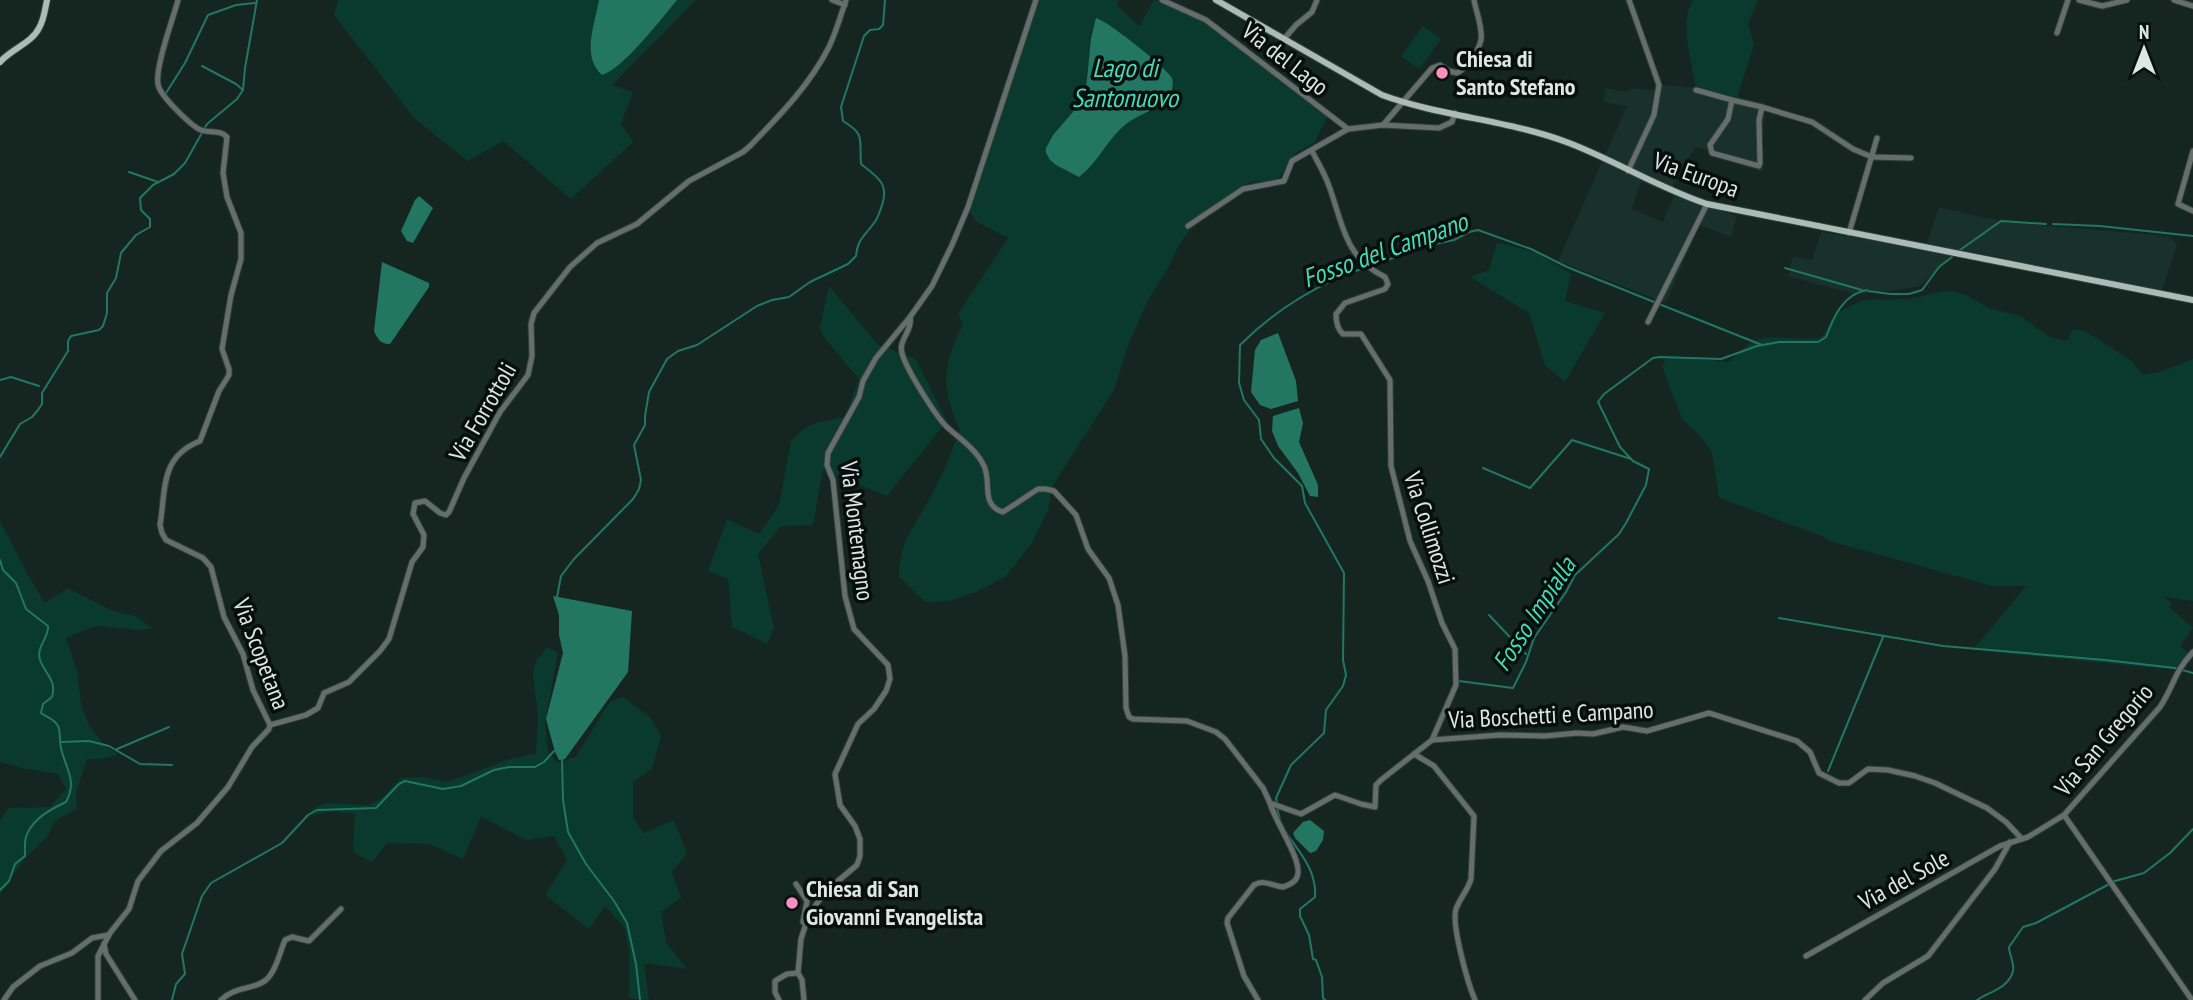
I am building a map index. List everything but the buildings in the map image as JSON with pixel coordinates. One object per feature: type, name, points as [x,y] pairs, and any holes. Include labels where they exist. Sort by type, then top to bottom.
[{"type":"main road","points":[[0,62],[34,36],[40,28],[47,0]]},
{"type":"main road","name":"Via Europa","points":[[1216,0],[1284,40],[1401,102],[1563,141],[1707,204],[2193,300]]},
{"type":"street","name":"Via Scopetana","points":[[98,1000],[98,956],[110,933],[129,909],[138,881],[161,851],[197,823],[228,787],[252,747],[270,725],[253,690],[243,654],[224,617],[211,567],[203,558],[166,540],[160,524],[167,472],[171,463],[187,446],[200,441],[212,407],[229,375],[222,349],[231,295],[241,259],[241,233],[227,197],[223,173],[227,137],[222,132],[203,131],[162,94],[158,86],[161,62],[178,0]]},
{"type":"street","points":[[832,0],[845,2]]},
{"type":"street","name":"Via Montemagno","points":[[804,1000],[799,973],[801,939],[809,914],[826,891],[857,865],[860,856],[860,839],[855,826],[840,805],[835,774],[858,724],[874,709],[886,691],[890,679],[888,665],[854,629],[845,596],[832,480],[827,465],[828,453],[859,397],[870,367],[932,286],[952,245],[968,206],[1036,0]]},
{"type":"street","name":"Via del Lago","points":[[1162,0],[1206,20],[1348,129]]},
{"type":"street","points":[[1284,40],[1296,24],[1312,12],[1317,0]]},
{"type":"street","points":[[1383,125],[1432,68],[1440,65],[1457,73],[1473,57],[1482,38],[1474,0]]},
{"type":"street","points":[[1628,171],[1654,116],[1659,85],[1629,0]]},
{"type":"street","points":[[2057,33],[2068,0]]},
{"type":"street","points":[[2078,0],[2106,6],[2127,0]]},
{"type":"street","points":[[2174,0],[2193,6]]},
{"type":"street","name":"Via Forrottoli","points":[[270,725],[306,715],[318,708],[324,693],[349,682],[380,652],[389,639],[412,562],[423,547],[424,535],[413,514],[415,503],[420,500],[428,502],[440,513],[446,515],[449,512],[500,412],[528,375],[532,356],[531,324],[534,313],[570,267],[597,243],[637,224],[689,181],[750,146],[791,104],[805,85],[829,46],[845,2]]},
{"type":"street","points":[[1696,90],[1812,121],[1853,149],[1872,157],[1911,158]]},
{"type":"street","points":[[1732,100],[1728,119],[1709,148],[1715,155],[1756,167],[1760,163],[1759,120],[1762,107]]},
{"type":"street","points":[[1188,226],[1243,189],[1284,181],[1292,161],[1348,129],[1383,125],[1439,128],[1452,122],[1455,113]]},
{"type":"street","points":[[1849,233],[1877,138]]},
{"type":"street","name":"Via Collimozzi","points":[[1312,151],[1329,186],[1348,243],[1369,267],[1385,277],[1388,284],[1385,289],[1345,303],[1336,314],[1336,321],[1343,334],[1361,334],[1388,374],[1391,394],[1391,466],[1410,541],[1428,581],[1442,624],[1455,649],[1456,685],[1432,740]]},
{"type":"street","points":[[2193,151],[2178,204],[2193,211]]},
{"type":"street","points":[[1648,322],[1707,204]]},
{"type":"street","points":[[910,317],[912,324],[902,345],[902,355],[942,422],[964,440],[984,465],[987,497],[991,504],[1003,512],[1038,489],[1046,489],[1054,491],[1076,515],[1087,549],[1109,578],[1118,605],[1125,656],[1126,708],[1129,717],[1187,721],[1216,732],[1225,739],[1263,788],[1277,822],[1297,858],[1298,876],[1295,881],[1283,887],[1266,882],[1254,885],[1228,918],[1227,923],[1244,976],[1258,1000]]},
{"type":"street","name":"Via San Gregorio","points":[[2064,815],[2160,707],[2177,671],[2193,652]]},
{"type":"street","name":"Via Boschetti e Campano","points":[[1270,803],[1301,814],[1335,795],[1375,807],[1376,785],[1432,740],[1500,735],[1593,734],[1623,727],[1647,731],[1709,713],[1797,741],[1810,751],[1819,773],[1839,783],[1848,784],[1868,769],[1901,773],[1935,783],[1987,808],[2006,822],[2022,839]]},
{"type":"street","points":[[1414,754],[1433,766],[1474,816],[1471,879],[1455,911],[1467,982],[1475,1000]]},
{"type":"street","points":[[2022,839],[2064,815],[2192,1000]]},
{"type":"street","name":"Via del Sole","points":[[1806,956],[1925,887],[2010,842],[2022,839]]},
{"type":"street","points":[[1865,1000],[1884,983],[1928,956],[1998,865],[2010,842]]},
{"type":"street","points":[[796,884],[807,901],[801,939]]},
{"type":"street","points":[[221,1000],[229,992],[264,982],[271,974],[285,940],[292,937],[309,941],[341,909]]},
{"type":"street","points":[[5,1000],[13,987],[40,965],[72,953],[92,938],[104,937],[110,933]]},
{"type":"street","points":[[104,944],[106,954],[135,1000]]},
{"type":"street","points":[[779,1000],[775,992],[775,981],[788,974],[799,973]]},
{"type":"shaded area","points":[[338,0],[696,0],[612,85],[633,92],[621,124],[633,142],[571,199],[503,141],[468,161],[415,119],[334,15]]},
{"type":"shaded area","points":[[1039,0],[1119,0],[1117,5],[1139,26],[1154,0],[1203,21],[1327,117],[1315,142],[1294,154],[1277,181],[1253,181],[1237,188],[1200,216],[1179,245],[1147,302],[1127,349],[1114,390],[1053,485],[1048,511],[1032,543],[1005,577],[976,592],[949,601],[929,602],[924,601],[899,577],[902,553],[909,534],[939,480],[960,430],[946,383],[951,353],[963,325],[958,314],[1008,238],[977,222],[970,212]]},
{"type":"shaded area","points":[[1693,0],[1758,0],[1748,23],[1754,45],[1737,97],[1696,88],[1687,31],[1687,19]]},
{"type":"shaded area","points":[[1423,26],[1441,39],[1419,69],[1401,56]]},
{"type":"shaded area","points":[[1655,84],[1696,88],[1766,104],[1761,145],[1763,172],[1709,156],[1707,150],[1695,147],[1669,193],[1641,182],[1632,209],[1663,222],[1674,196],[1737,216],[1731,237],[1699,225],[1666,303],[1558,261],[1627,106],[1603,100],[1606,88],[1625,92],[1634,88],[1654,91]]},
{"type":"shaded area","points":[[1939,207],[2003,222],[2169,236],[2177,244],[2162,290],[1957,249],[1920,286],[1898,290],[1854,294],[1788,276],[1793,257],[1812,260],[1821,232],[1925,249]]},
{"type":"shaded area","points":[[1497,242],[1538,253],[1571,274],[1565,301],[1605,313],[1565,382],[1545,366],[1529,313],[1470,277],[1489,270]]},
{"type":"shaded area","points":[[829,286],[878,345],[915,358],[947,421],[887,496],[823,470],[813,525],[781,526],[758,554],[774,628],[767,644],[732,627],[728,579],[708,571],[727,519],[759,534],[779,505],[791,441],[805,428],[816,423],[845,417],[859,379],[822,335],[820,327]]},
{"type":"shaded area","points":[[1953,291],[1989,308],[2022,317],[2050,337],[2067,341],[2073,329],[2085,331],[2132,361],[2143,375],[2160,372],[2193,359],[2193,601],[2163,597],[2172,603],[2169,607],[2193,628],[2180,646],[2188,653],[2176,670],[1973,650],[2026,586],[1993,586],[1829,541],[1822,536],[1719,498],[1712,452],[1682,419],[1662,367],[1666,358],[1674,356],[1728,362],[1751,343],[1761,339],[1821,338],[1839,312],[1862,300],[1910,299]]},
{"type":"shaded area","points":[[0,521],[45,603],[68,588],[113,611],[135,616],[152,628],[140,630],[95,626],[66,638],[77,671],[81,703],[89,725],[105,746],[119,755],[87,759],[76,792],[77,809],[53,824],[48,836],[25,858],[0,894],[0,820],[9,808],[50,807],[66,789],[58,774],[0,762]]},
{"type":"shaded area","points":[[547,647],[558,653],[545,723],[548,751],[558,763],[575,757],[610,702],[623,697],[651,718],[661,736],[652,769],[633,782],[633,817],[644,833],[674,820],[687,853],[672,872],[681,898],[661,912],[666,942],[687,969],[644,963],[649,1000],[629,998],[629,951],[625,928],[605,906],[589,929],[545,895],[567,860],[554,836],[526,840],[481,817],[463,859],[429,844],[387,843],[372,862],[353,852],[355,814],[333,811],[312,815],[312,809],[326,803],[369,805],[382,798],[401,778],[422,777],[448,782],[507,760],[536,753],[538,717],[533,673],[536,661]]},
{"type":"water","points":[[599,0],[677,0],[631,53],[611,71],[602,75],[592,59],[591,49]]},
{"type":"water","name":"Lago di Santonuovo","points":[[1096,18],[1160,65],[1172,78],[1173,86],[1164,101],[1119,130],[1092,165],[1079,177],[1050,160],[1046,148],[1053,135],[1073,112],[1086,89]]},
{"type":"water","points":[[419,196],[433,208],[413,243],[407,241],[401,231]]},
{"type":"water","points":[[382,262],[429,283],[429,287],[390,344],[380,341],[374,331]]},
{"type":"water","points":[[1278,333],[1296,381],[1298,401],[1271,409],[1260,405],[1251,392],[1255,350],[1261,340]]},
{"type":"water","points":[[1299,408],[1303,423],[1299,442],[1318,485],[1318,497],[1310,496],[1298,473],[1278,446],[1272,431],[1273,416]]},
{"type":"water","points":[[553,596],[632,611],[628,672],[565,759],[559,760],[546,719],[563,653],[559,615]]},
{"type":"water","points":[[1310,820],[1324,831],[1323,840],[1316,851],[1310,853],[1293,833],[1303,822]]},
{"type":"waterway","points":[[0,457],[20,424],[32,417],[42,404],[42,393],[68,351],[71,336],[99,330],[103,326],[107,313],[107,293],[116,278],[121,253],[136,235],[150,227],[150,219],[141,210],[140,198],[153,185],[174,174],[185,163],[207,124],[237,99],[243,90],[257,0]]},
{"type":"waterway","points":[[557,597],[561,576],[574,559],[633,499],[639,489],[641,480],[634,445],[645,425],[649,392],[667,359],[678,351],[697,345],[757,306],[789,297],[810,282],[848,264],[856,256],[860,241],[879,214],[884,193],[878,178],[861,164],[860,138],[855,130],[843,121],[841,107],[864,36],[870,30],[879,29],[883,25],[885,0]]},
{"type":"waterway","points":[[166,93],[185,63],[208,15],[236,5],[255,3]]},
{"type":"waterway","points":[[202,66],[243,90]]},
{"type":"waterway","points":[[129,172],[158,182]]},
{"type":"waterway","points":[[1960,250],[2001,221],[2046,224]]},
{"type":"waterway","points":[[2053,224],[2193,236]]},
{"type":"waterway","name":"Fosso del Campano","points":[[1372,266],[1478,230],[1531,249],[1567,267],[1654,302]]},
{"type":"waterway","points":[[1868,291],[1909,294],[1922,290],[1939,267],[1952,257]]},
{"type":"waterway","name":"Fosso del Campano","points":[[1277,803],[1276,798],[1291,765],[1324,733],[1326,710],[1343,686],[1346,675],[1343,660],[1344,573],[1305,503],[1302,486],[1274,458],[1261,439],[1259,420],[1244,400],[1239,383],[1240,345],[1268,320],[1299,298],[1367,267]]},
{"type":"waterway","points":[[1785,268],[1862,290]]},
{"type":"waterway","name":"Fosso Impialla","points":[[1459,681],[1513,688],[1534,638],[1575,575],[1619,534],[1646,485],[1649,469],[1633,461],[1620,447],[1598,402],[1604,394],[1653,358],[1721,359],[1757,346],[1779,342],[1818,342],[1826,337],[1845,302],[1851,296],[1867,290]]},
{"type":"waterway","name":"Fosso del Campano","points":[[1659,304],[1762,345]]},
{"type":"waterway","points":[[0,380],[11,377],[39,386]]},
{"type":"waterway","points":[[1483,468],[1530,488],[1572,440],[1631,459]]},
{"type":"waterway","points":[[0,560],[3,570],[16,583],[26,609],[48,626],[39,655],[52,682],[53,691],[52,697],[43,704],[41,713],[58,726],[60,745],[71,781],[66,802],[43,815],[30,828],[25,839],[25,856],[15,864],[9,881],[0,890]]},
{"type":"waterway","points":[[1489,615],[1526,654]]},
{"type":"waterway","points":[[1779,618],[1943,646],[2105,660],[2175,668],[2193,673]]},
{"type":"waterway","points":[[1828,771],[1883,637]]},
{"type":"waterway","points":[[117,749],[169,727]]},
{"type":"waterway","points":[[61,742],[89,741],[109,746],[140,764],[172,765]]},
{"type":"waterway","points":[[172,1000],[176,984],[185,974],[182,954],[202,896],[211,883],[282,843],[308,815],[317,810],[376,808],[405,781],[443,789],[461,786],[494,770],[535,767],[554,751]]},
{"type":"waterway","points":[[562,757],[563,800],[568,832],[586,864],[627,923],[640,1000]]},
{"type":"waterway","name":"Fosso del Campano","points":[[1277,808],[1280,820]]},
{"type":"waterway","points":[[1977,1000],[2003,986],[2011,977],[2013,968],[2009,947],[2023,927],[2036,923],[2115,881],[2144,873],[2170,853],[2193,829]]},
{"type":"waterway","name":"Fosso del Campano","points":[[1285,831],[1306,862],[1313,878],[1315,897],[1300,909],[1300,916],[1309,935],[1313,959],[1316,960],[1322,977],[1325,1000]]},
{"type":"place","name":"Chiesa di Santo Stefano","points":[[1442,73]]},
{"type":"place","name":"Chiesa di San Giovanni Evangelista","points":[[792,903]]}]
